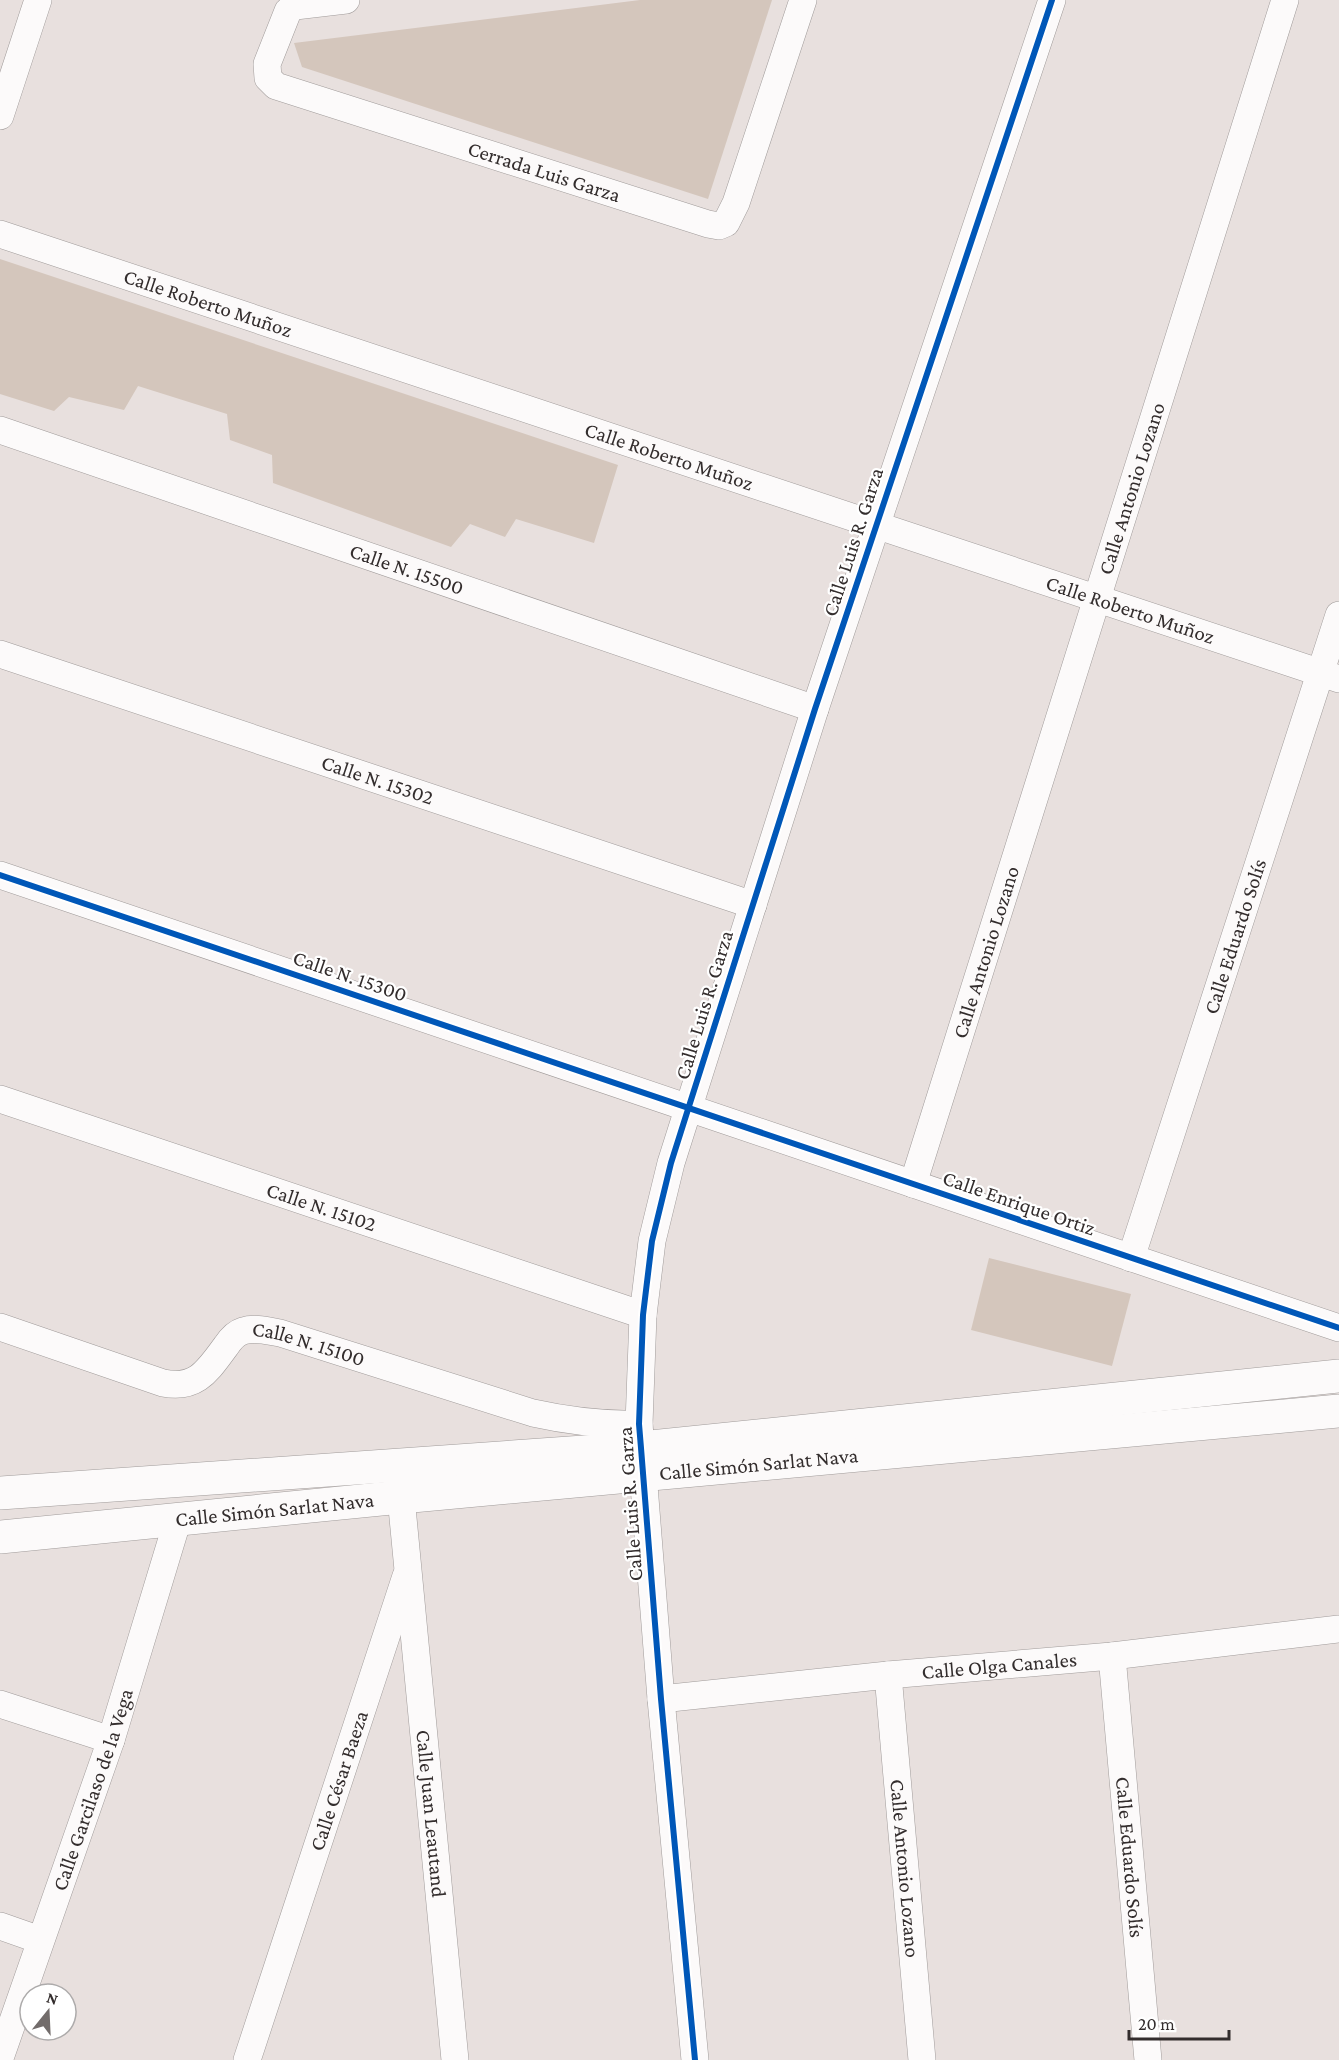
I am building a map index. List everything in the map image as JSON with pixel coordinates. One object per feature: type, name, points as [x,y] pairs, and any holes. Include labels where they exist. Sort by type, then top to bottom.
[{"type":"street","points":[[0,116],[38,0]]},
{"type":"street","name":"Cerrada Luis Garza","points":[[346,0],[294,6],[288,11],[267,64],[268,78],[276,86],[719,226],[726,223],[736,203],[803,0]]},
{"type":"street","name":"Calle Luis R. Garza","points":[[695,2060],[661,1699],[641,1449],[643,1315],[652,1241],[671,1163],[815,709],[1052,0]]},
{"type":"street","name":"Calle Antonio Lozano","points":[[914,1184],[1285,0]]},
{"type":"street","name":"Calle Roberto Muñoz","points":[[0,234],[1330,676]]},
{"type":"street","name":"Calle N. 15500","points":[[0,430],[815,709]]},
{"type":"street","name":"Calle Eduardo Solís","points":[[1131,1258],[1330,676],[1339,615]]},
{"type":"street","name":"Calle N. 15302","points":[[0,654],[753,905]]},
{"type":"street","name":"Calle N. 15300","points":[[0,875],[689,1108]]},
{"type":"street","name":"Calle N. 15102","points":[[0,1099],[643,1315]]},
{"type":"street","name":"Calle Enrique Ortiz","points":[[689,1108],[1339,1328]]},
{"type":"street","name":"Calle N. 15100","points":[[0,1328],[179,1386],[200,1377],[214,1363],[231,1339],[242,1331],[255,1328],[280,1333],[533,1413],[569,1421],[607,1425],[641,1449]]},
{"type":"street","name":"Calle Simón Sarlat Nava","points":[[0,1537],[401,1497],[641,1449],[1339,1376]]},
{"type":"street","name":"Calle Simón Sarlat Nava","points":[[0,1493],[641,1449],[1339,1411]]},
{"type":"street","name":"Calle César Baeza","points":[[247,2060],[409,1567],[401,1497]]},
{"type":"street","name":"Calle Garcilaso de la Vega","points":[[0,2058],[111,1740],[178,1520]]},
{"type":"street","name":"Calle Juan Leautand","points":[[409,1567],[455,2060]]},
{"type":"street","name":"Calle Olga Canales","points":[[661,1699],[888,1675],[1112,1656],[1339,1629]]},
{"type":"street","name":"Calle Eduardo Solís","points":[[1112,1656],[1148,2060]]},
{"type":"street","name":"Calle Antonio Lozano","points":[[888,1675],[922,2060]]},
{"type":"street","points":[[0,1704],[111,1740]]},
{"type":"street","points":[[0,1926],[40,1940]]},
{"type":"shaded area","points":[[640,0],[772,0],[708,199],[302,67],[294,43]]},
{"type":"shaded area","points":[[0,259],[618,465],[594,543],[516,519],[505,537],[470,524],[451,547],[273,483],[272,455],[230,440],[227,414],[138,386],[124,410],[69,397],[54,411],[0,394]]},
{"type":"shaded area","points":[[989,1258],[1131,1294],[1112,1366],[971,1330]]},
{"type":"cycle path","points":[[695,2060],[661,1699],[639,1424],[643,1315],[652,1241],[671,1163],[815,709],[1052,0]]},
{"type":"cycle path","points":[[0,875],[1339,1328]]}]
